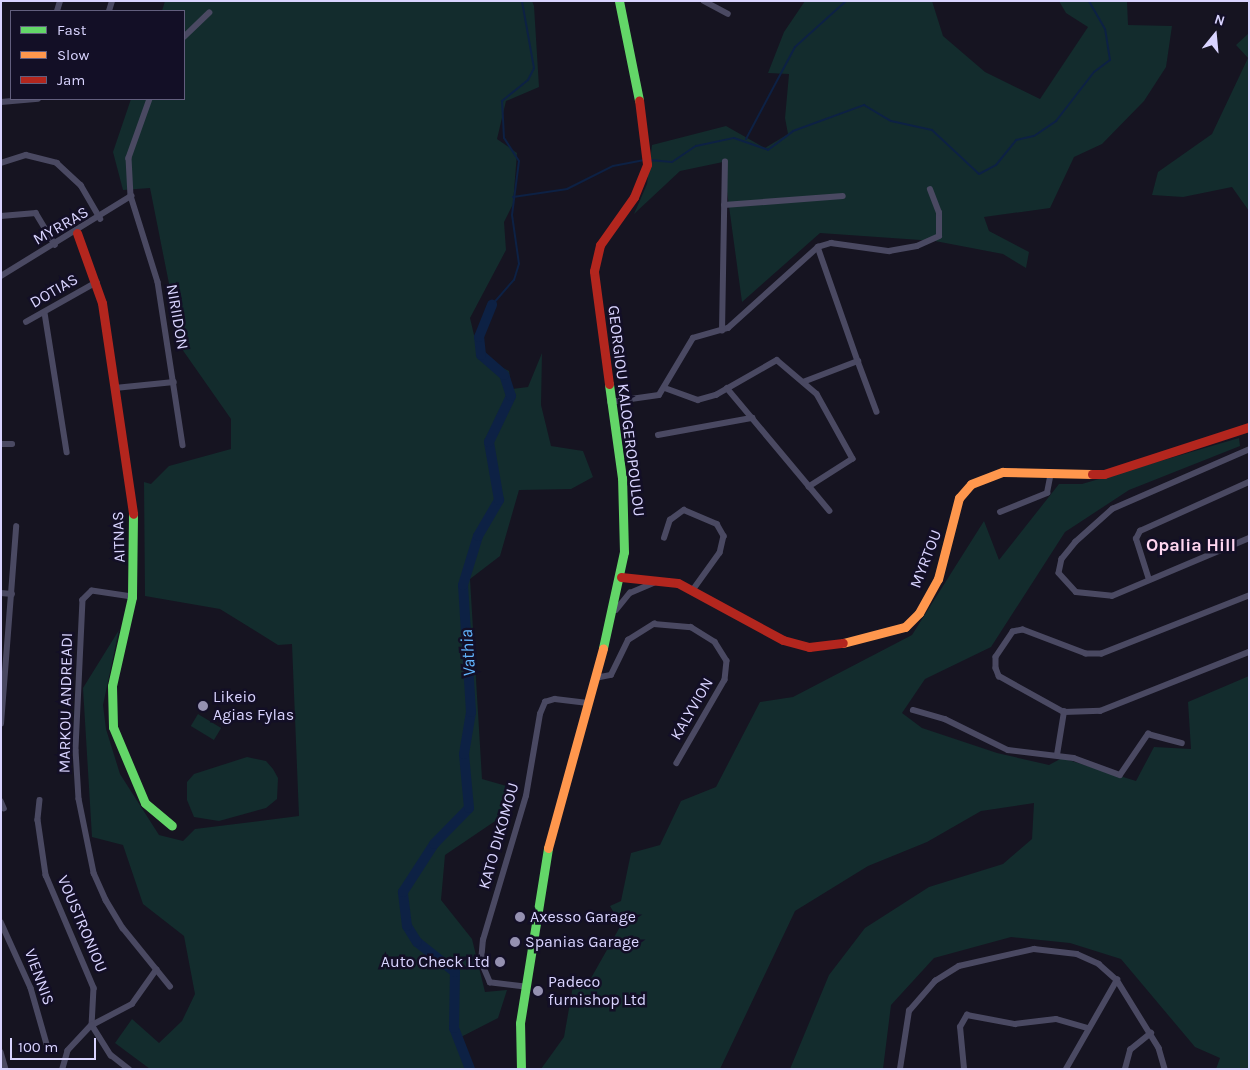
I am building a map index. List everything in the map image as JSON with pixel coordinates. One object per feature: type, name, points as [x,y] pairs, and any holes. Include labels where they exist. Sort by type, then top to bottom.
[{"type":"street","name":"GEORGIOU KALOGEROPOULOU","points":[[521,1069],[525,987],[554,809],[596,678],[613,615],[626,523],[610,402],[595,263],[609,231],[638,190],[647,158],[619,1]]},
{"type":"street","points":[[704,1],[728,14]]},
{"type":"street","points":[[185,36],[209,14]]},
{"type":"street","points":[[1,102],[23,100]]},
{"type":"street","name":"NIRIIDON","points":[[150,100],[129,158],[131,196],[158,282],[184,445]]},
{"type":"street","points":[[1,163],[26,155],[57,163],[75,178],[100,219]]},
{"type":"street","points":[[722,331],[725,162]]},
{"type":"street","points":[[610,402],[655,397],[666,388],[690,341],[722,331],[818,247],[831,243],[889,251],[918,246],[939,236],[939,212],[930,190]]},
{"type":"street","name":"MYRRAS","points":[[1,276],[100,219],[131,196]]},
{"type":"street","points":[[724,205],[843,196]]},
{"type":"street","points":[[1,216],[36,213],[56,245]]},
{"type":"street","name":"AITNAS","points":[[77,233],[97,282],[135,526],[132,597],[112,686],[113,727],[145,803],[172,826]]},
{"type":"street","points":[[818,247],[877,412]]},
{"type":"street","name":"DOTIAS","points":[[26,322],[97,282]]},
{"type":"street","points":[[44,312],[67,452]]},
{"type":"street","points":[[666,388],[698,400],[727,388],[777,360],[817,394],[853,460],[809,487]]},
{"type":"street","points":[[803,382],[858,361]]},
{"type":"street","points":[[115,388],[174,382]]},
{"type":"street","points":[[727,388],[830,511]]},
{"type":"street","points":[[658,435],[752,418]]},
{"type":"street","name":"MYRTOU","points":[[620,576],[665,579],[694,589],[783,640],[809,648],[862,640],[905,627],[919,613],[938,579],[960,498],[971,484],[1004,472],[1104,474],[1249,427]]},
{"type":"street","points":[[1,444],[12,444]]},
{"type":"street","points":[[1249,450],[1122,504],[1076,542],[1062,559],[1059,573],[1076,592],[1095,597],[1112,596],[1249,538]]},
{"type":"street","points":[[1000,512],[1047,493],[1051,473]]},
{"type":"street","points":[[1149,580],[1136,539],[1140,531],[1249,482]]},
{"type":"street","points":[[664,538],[670,520],[684,510],[717,524],[724,536],[720,553],[694,589]]},
{"type":"street","points":[[1,724],[16,527]]},
{"type":"street","points":[[613,615],[630,593],[665,579]]},
{"type":"street","name":"MARKOU ANDREADI","points":[[132,597],[92,591],[84,596],[76,750],[94,873],[122,928],[170,986]]},
{"type":"street","points":[[1,593],[12,594]]},
{"type":"street","points":[[1249,596],[1126,649],[1086,654],[1023,630],[1013,632],[996,657],[999,676],[1064,712],[1100,711],[1130,703],[1249,652]]},
{"type":"street","name":"KALYVION","points":[[596,678],[611,675],[628,640],[654,624],[691,627],[715,642],[727,661],[725,680],[677,763]]},
{"type":"street","name":"KATO DIKOMOU","points":[[525,987],[490,983],[481,962],[483,940],[526,796],[540,714],[545,702],[555,699],[588,703]]},
{"type":"street","points":[[913,710],[944,719],[1008,750],[1057,754],[1120,775],[1148,734],[1182,743]]},
{"type":"street","points":[[1057,754],[1064,712]]},
{"type":"street","name":"VOUSTRONIOU","points":[[40,800],[38,820],[46,875],[92,977],[92,1025]]},
{"type":"street","points":[[1,801],[4,808]]},
{"type":"street","name":"VIENNIS","points":[[1,922],[31,988],[48,1044]]},
{"type":"street","points":[[900,1069],[909,1011],[935,981],[959,966],[1034,949],[1077,954],[1099,964],[1117,980],[1151,1033],[1165,1069]]},
{"type":"street","points":[[63,1069],[68,1052],[92,1025],[106,1022],[132,1004],[156,970]]},
{"type":"street","points":[[1066,1069],[1117,980]]},
{"type":"street","points":[[964,1069],[960,1027],[967,1015],[1015,1024],[1056,1019],[1088,1028]]},
{"type":"street","points":[[92,1025],[111,1055],[129,1069]]},
{"type":"street","points":[[1125,1069],[1130,1050],[1151,1033]]},
{"type":"street","points":[[1,1052],[6,1069]]},
{"type":"green space","points":[[165,1],[532,1],[534,6],[539,87],[506,101],[497,139],[517,153],[513,204],[504,222],[506,250],[470,318],[479,356],[509,371],[512,389],[528,387],[542,353],[541,405],[551,446],[583,451],[593,477],[571,489],[519,490],[500,556],[470,579],[482,779],[514,788],[510,811],[445,855],[441,900],[472,939],[485,992],[507,990],[498,1018],[457,1039],[467,1069],[150,1069],[115,1043],[132,1019],[159,1043],[182,1021],[195,994],[184,936],[143,904],[123,845],[92,837],[83,688],[119,630],[103,705],[106,729],[120,774],[159,835],[183,841],[195,829],[299,816],[292,644],[278,645],[220,609],[145,596],[144,482],[151,484],[169,466],[231,449],[231,419],[182,349],[150,188],[123,190],[113,152],[131,100],[185,100],[185,10],[162,10]]},
{"type":"green space","points":[[805,1],[932,1],[943,36],[985,72],[1040,99],[1088,27],[1066,13],[1059,1],[1127,1],[1128,25],[1172,26],[1166,67],[1144,101],[1102,144],[1074,157],[1050,208],[984,217],[989,231],[1029,252],[1026,268],[1003,254],[935,241],[820,233],[742,302],[723,162],[680,171],[634,214],[647,184],[652,145],[726,126],[765,148],[788,134],[785,118],[789,74],[768,73],[784,32]]},
{"type":"green space","points":[[1249,33],[1249,211],[1232,187],[1183,197],[1152,195],[1158,172],[1212,134],[1248,58],[1236,45]]},
{"type":"green space","points":[[1239,438],[1240,446],[1129,490],[1065,532],[991,647],[925,679],[902,713],[922,728],[997,753],[1049,765],[1062,758],[1136,781],[1154,747],[1191,749],[1188,702],[1249,676],[1249,1069],[1216,1069],[1220,1058],[1195,1047],[1121,959],[1070,943],[1011,937],[934,958],[891,1005],[883,1069],[790,1069],[829,975],[865,928],[929,887],[1003,864],[1032,839],[1034,803],[981,811],[927,842],[868,866],[795,911],[720,1069],[541,1069],[564,1037],[573,986],[586,987],[621,925],[610,906],[621,901],[631,853],[660,845],[681,801],[716,787],[760,702],[793,697],[912,635],[984,521],[999,560],[1059,484],[1082,484]]},
{"type":"green space","points":[[198,714],[221,728],[214,740],[191,726]]},
{"type":"green space","points":[[247,757],[266,761],[273,769],[278,778],[277,799],[266,808],[219,821],[194,817],[187,800],[187,782],[194,774]]},
{"type":"waterway","points":[[492,305],[514,280],[519,264],[512,215],[519,161],[504,138],[502,101],[528,80],[534,68],[522,1]]},
{"type":"waterway","points":[[746,139],[795,47],[846,1]]},
{"type":"waterway","points":[[649,160],[672,162],[696,146],[734,138],[768,150],[793,131],[864,105],[891,121],[932,130],[979,174],[996,165],[1016,140],[1034,136],[1056,121],[1094,72],[1110,60],[1105,29],[1089,1]]},
{"type":"waterway","points":[[513,197],[567,189],[613,166],[644,160]]},
{"type":"waterway","name":"Vathia","points":[[470,1069],[454,1028],[455,972],[417,942],[407,926],[403,892],[434,844],[469,808],[464,754],[471,712],[463,585],[478,536],[499,500],[489,442],[511,396],[504,375],[481,355],[479,337],[492,305]]},
{"type":"traffic: fast","points":[[619,1],[639,100]]},
{"type":"traffic: fast","points":[[603,648],[624,552],[622,478],[609,384]]},
{"type":"traffic: fast","points":[[133,514],[132,597],[112,686],[113,727],[145,803],[172,826]]},
{"type":"traffic: fast","points":[[521,1069],[520,1023],[548,848]]},
{"type":"traffic: slow","points":[[843,643],[905,627],[919,613],[938,579],[959,498],[971,484],[1003,472],[1092,474]]},
{"type":"traffic: slow","points":[[548,848],[603,648]]},
{"type":"traffic: jam","points":[[609,384],[594,271],[600,245],[634,197],[647,164],[639,100]]},
{"type":"traffic: jam","points":[[77,233],[102,303],[133,514]]},
{"type":"traffic: jam","points":[[1092,474],[1104,474],[1249,427]]},
{"type":"traffic: jam","points":[[621,577],[678,583],[783,640],[809,647],[843,643]]},
{"type":"place","name":"Likeio Agias Fylas","points":[[203,706]]},
{"type":"place","name":"Axesso Garage","points":[[520,917]]},
{"type":"place","name":"Spanias Garage","points":[[515,942]]},
{"type":"place","name":"Auto Check Ltd","points":[[500,962]]},
{"type":"place","name":"Padeco furnishop Ltd","points":[[538,991]]},
{"type":"district","name":"Opalia Hill","points":[[1191,545]]}]
